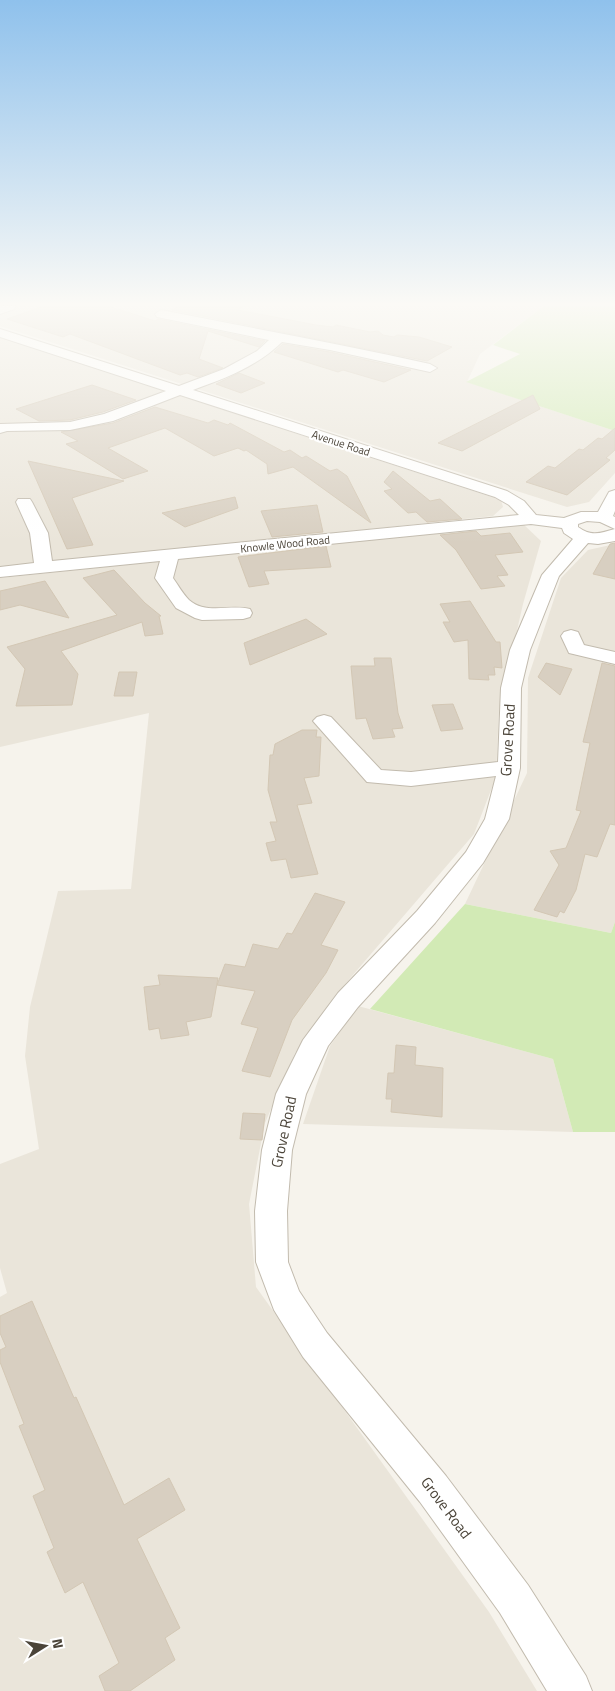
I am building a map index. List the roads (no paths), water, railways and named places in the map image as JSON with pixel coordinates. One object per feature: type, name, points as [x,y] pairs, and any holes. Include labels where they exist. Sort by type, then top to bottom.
[{"type":"street","name":"Avenue Road","points":[[161,385],[501,494],[511,498],[522,507],[531,520]]},
{"type":"street","points":[[2,426],[35,428],[86,424],[108,418],[196,385]]},
{"type":"street","name":"Grove Road","points":[[571,1691],[514,1599],[438,1497],[315,1345],[286,1299],[272,1262],[271,1211],[277,1150],[291,1094],[317,1040],[348,1000],[426,917],[475,857],[497,819],[509,768],[511,688],[520,650],[552,575],[615,495]]},
{"type":"street","points":[[24,502],[39,533],[44,568]]},
{"type":"street","name":"Knowle Wood Road","points":[[0,572],[531,520],[592,526],[605,538],[615,534]]},
{"type":"street","points":[[170,555],[164,578],[183,604],[202,614],[244,613]]},
{"type":"street","points":[[571,647],[615,658]]},
{"type":"street","points":[[324,722],[375,777],[412,779],[458,772],[509,768]]}]
